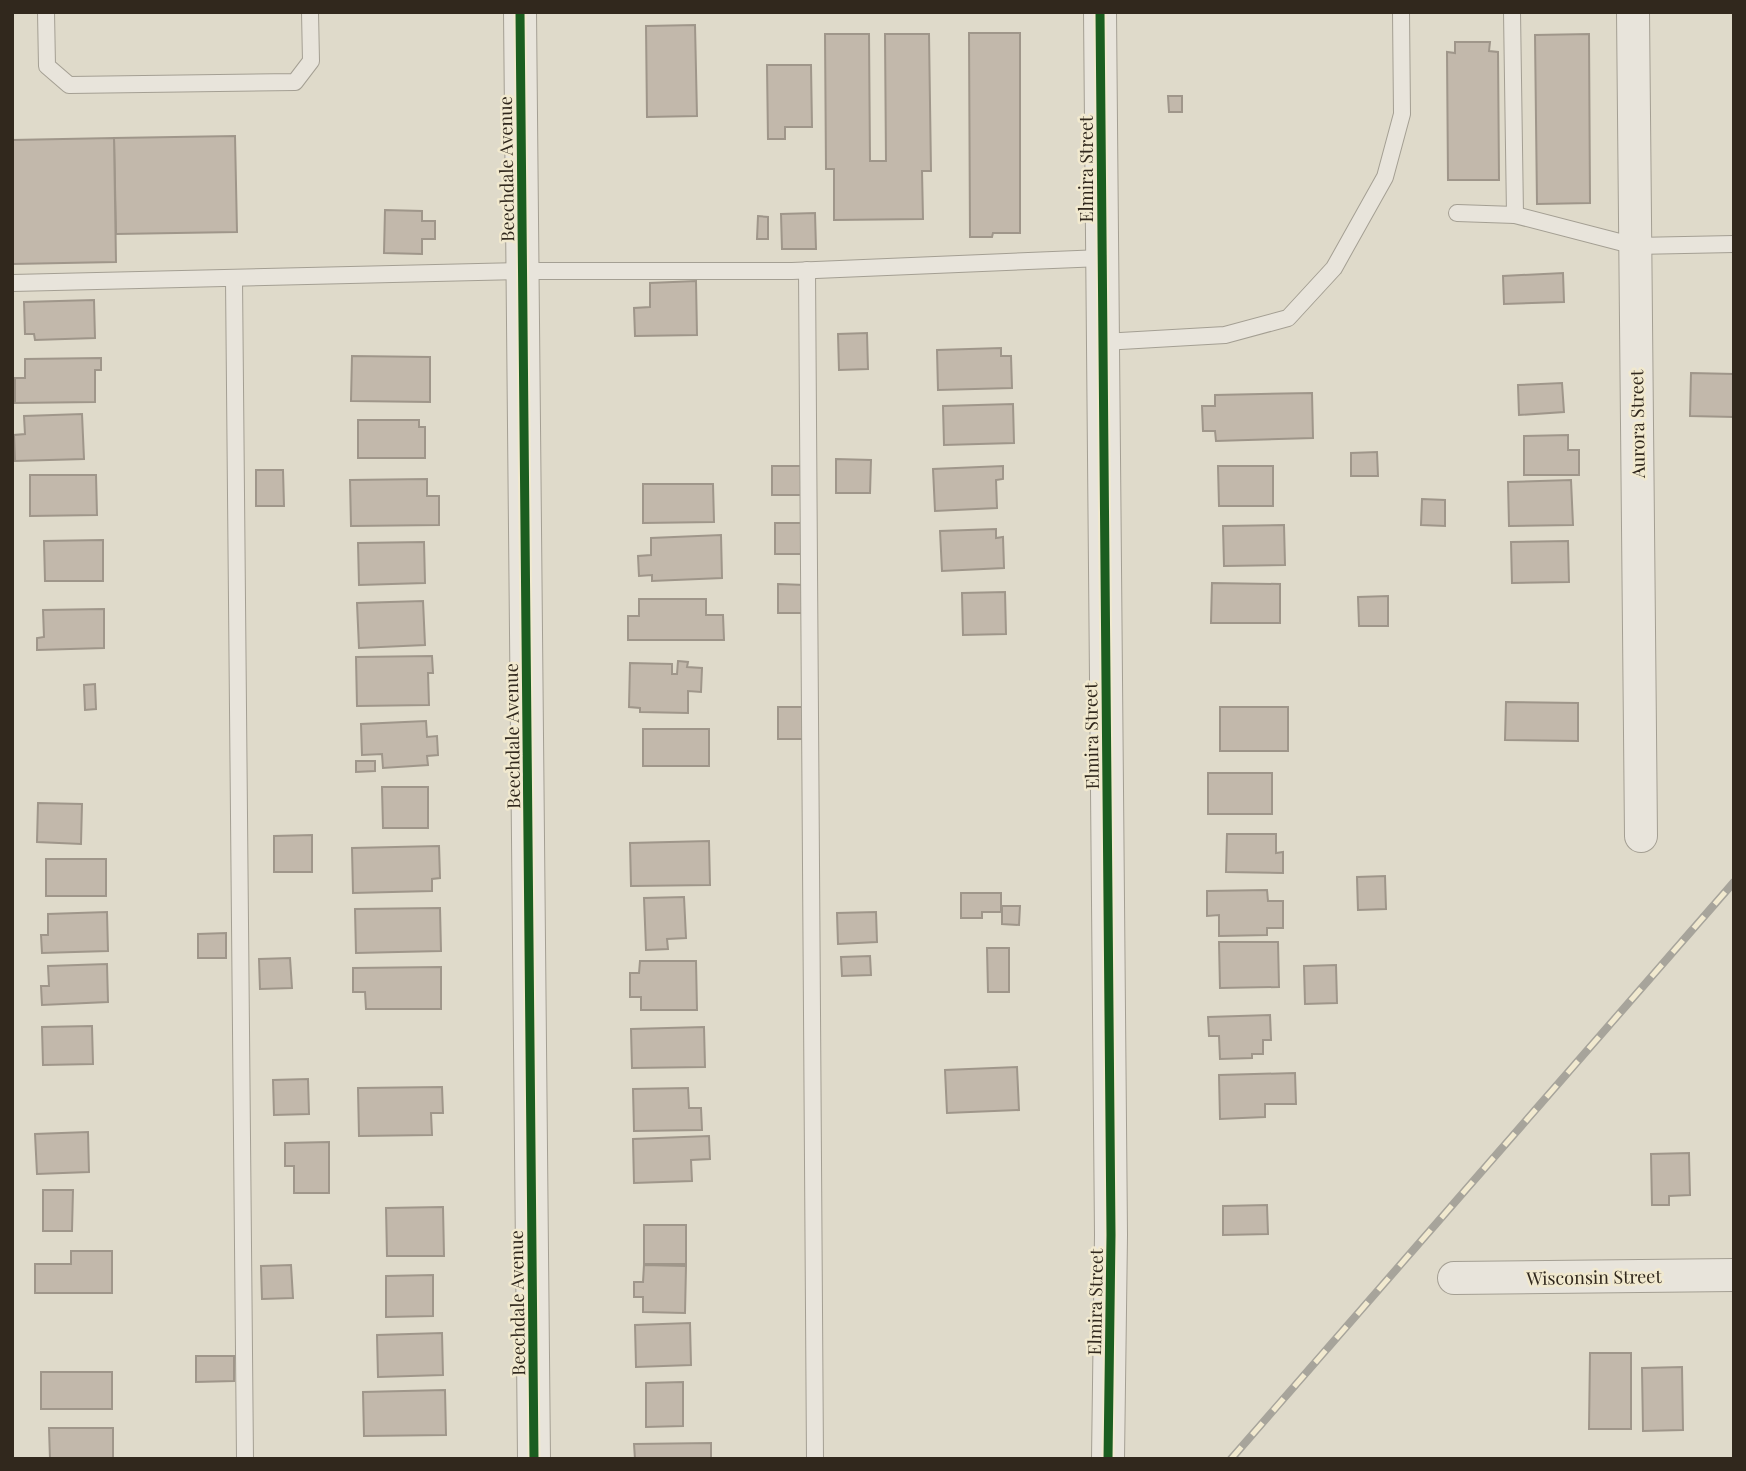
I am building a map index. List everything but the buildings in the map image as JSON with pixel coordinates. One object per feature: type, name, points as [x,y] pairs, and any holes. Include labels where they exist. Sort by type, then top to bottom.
[{"type":"street","name":"Beechdale Avenue","points":[[520,12],[534,1459]]},
{"type":"street","name":"Elmira Street","points":[[1100,12],[1111,1235],[1108,1459]]},
{"type":"street","name":"Aurora Street","points":[[1633,12],[1641,836]]},
{"type":"street","name":"Wisconsin Street","points":[[1454,1278],[1734,1275]]},
{"type":"lane","points":[[46,12],[47,66],[69,85],[295,82],[311,61],[310,12]]},
{"type":"lane","points":[[1103,342],[1225,335],[1288,318],[1325,278],[1334,268],[1385,177],[1402,114],[1401,12]]},
{"type":"lane","points":[[1512,12],[1515,215]]},
{"type":"lane","points":[[1457,213],[1515,215],[1635,246],[1734,243]]},
{"type":"lane","points":[[12,283],[523,271],[807,270],[1102,258]]},
{"type":"lane","points":[[807,270],[816,1459]]},
{"type":"lane","points":[[234,279],[245,1459]]},
{"type":"railway","points":[[1231,1459],[1734,882]]},
{"type":"cycle path","points":[[520,12],[534,1459]]},
{"type":"cycle path","points":[[1100,12],[1111,1235],[1108,1459]]}]
